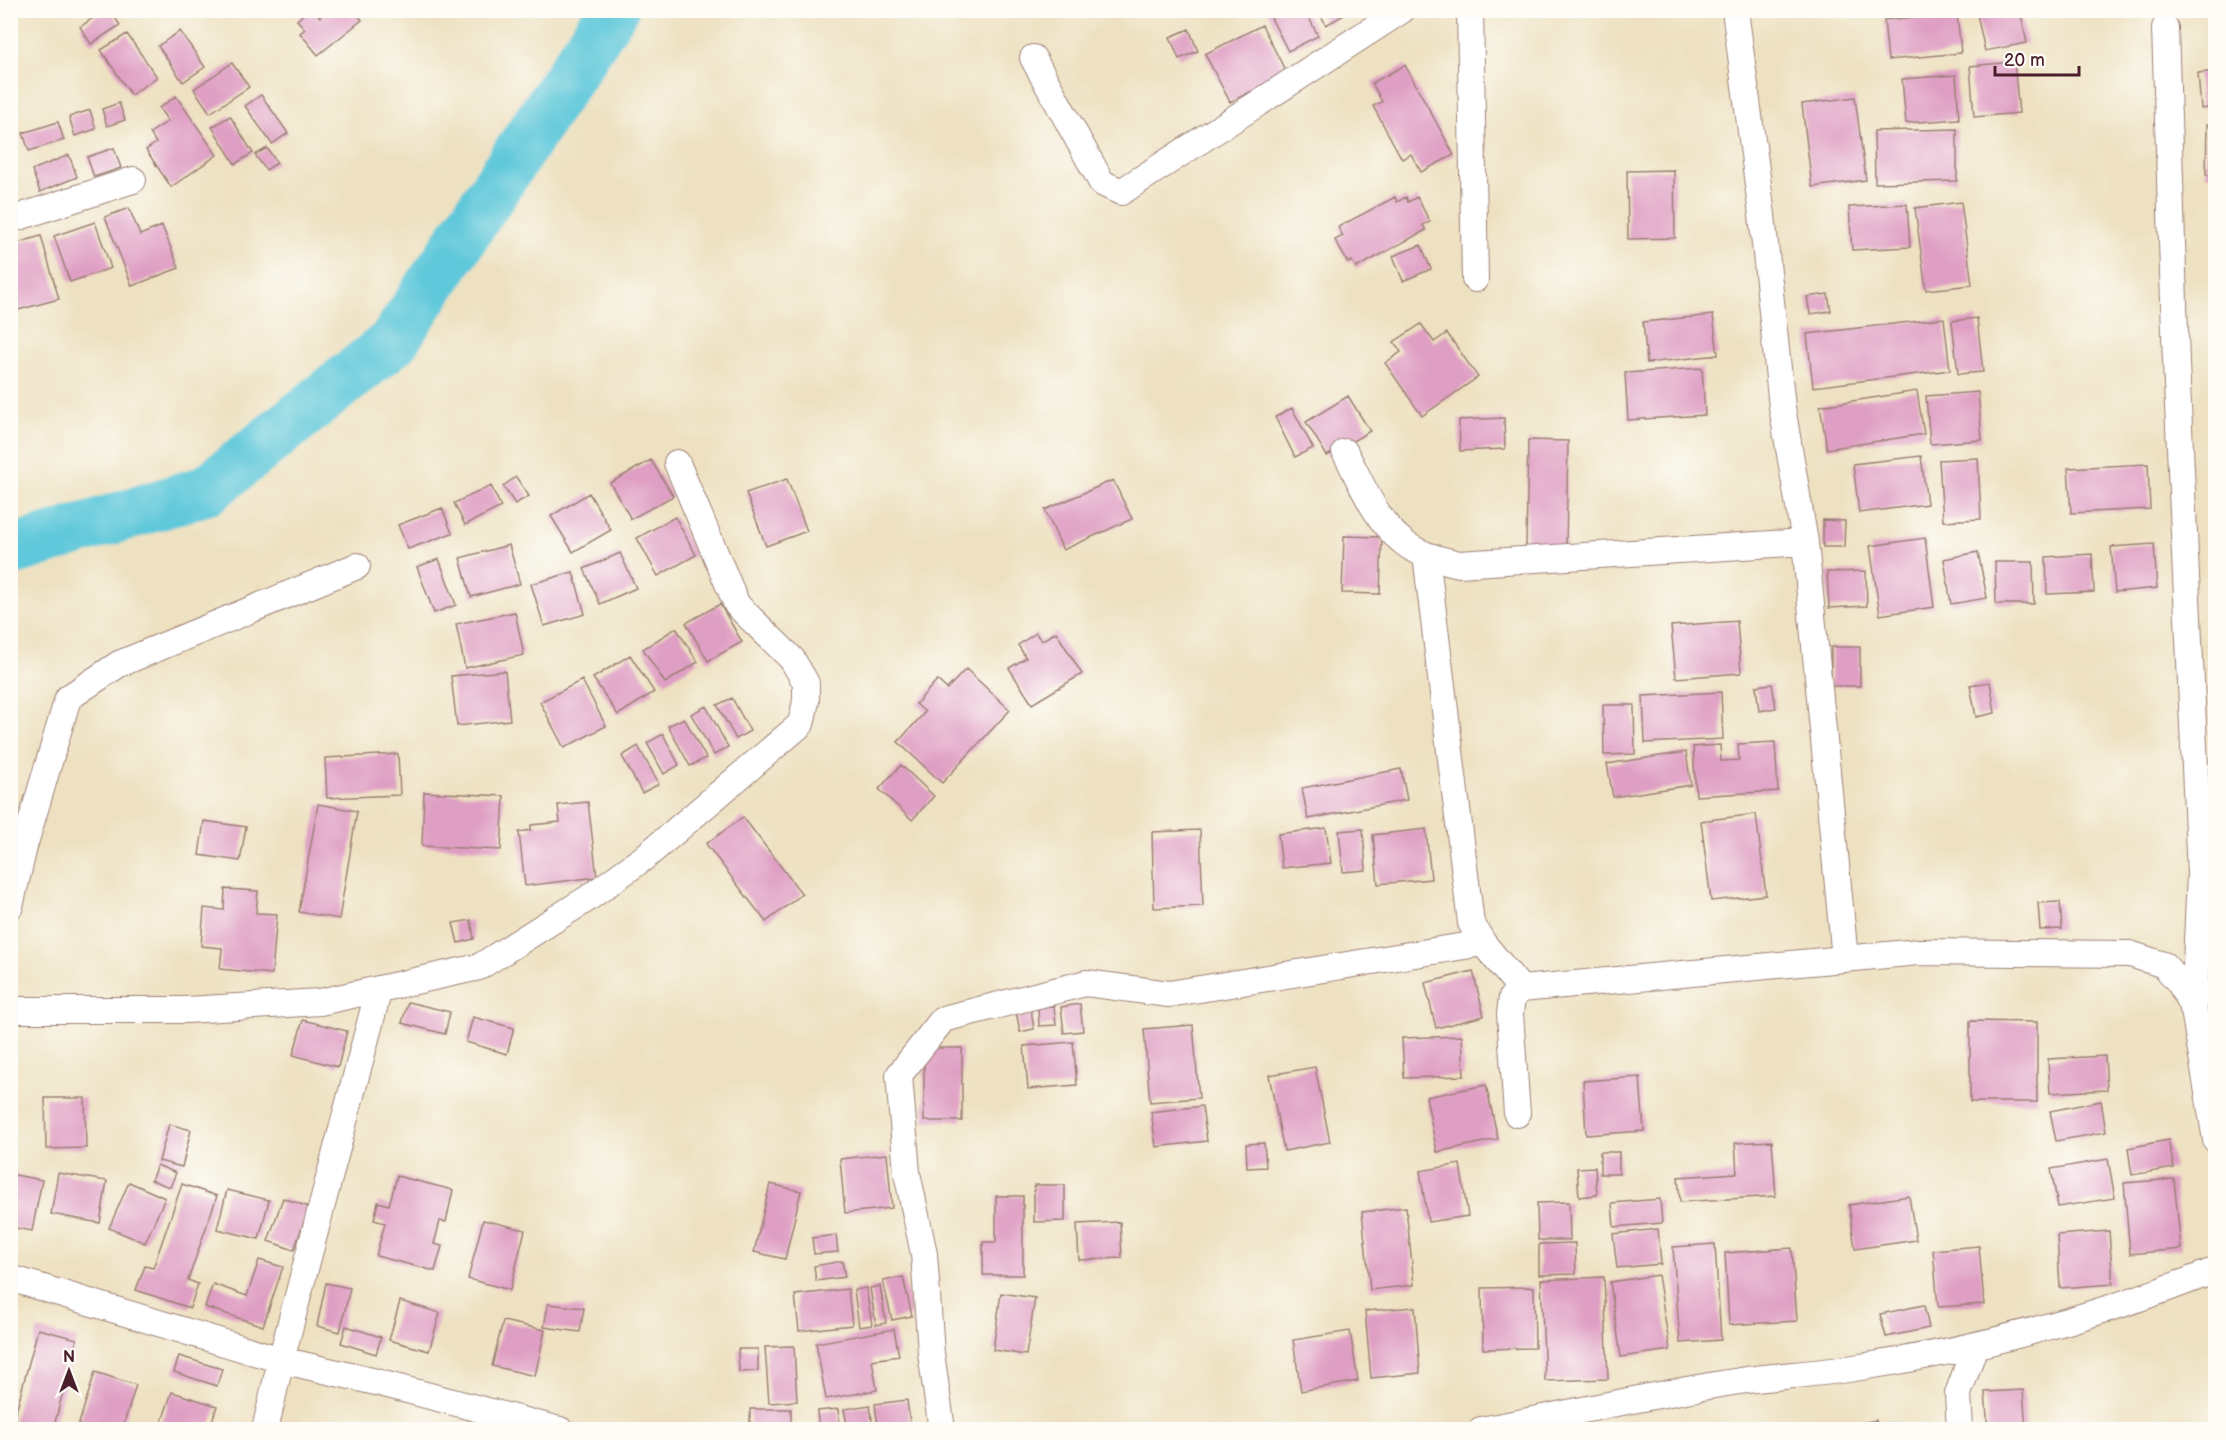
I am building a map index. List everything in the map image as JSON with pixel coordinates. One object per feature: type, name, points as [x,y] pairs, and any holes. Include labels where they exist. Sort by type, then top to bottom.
[{"type":"street","points":[[1032,58],[1102,183],[1121,192],[1402,10]]},
{"type":"street","points":[[1470,10],[1475,279]]},
{"type":"street","points":[[1736,10],[1763,226],[1782,407],[1805,542],[1845,959]]},
{"type":"street","points":[[2165,28],[2176,363],[2200,874],[2194,1010],[2216,1140]]},
{"type":"street","points":[[10,220],[133,180]]},
{"type":"street","points":[[1346,452],[1381,518],[1402,542],[1426,555],[1459,564],[1805,542]]},
{"type":"street","points":[[10,1010],[198,1010],[320,1002],[479,967],[586,899],[645,856],[801,724],[806,701],[806,683],[792,659],[737,604],[677,463]]},
{"type":"street","points":[[1426,555],[1471,923],[1483,943],[1521,988]]},
{"type":"street","points":[[10,906],[25,843],[68,698],[119,664],[357,566]]},
{"type":"street","points":[[942,1430],[931,1353],[924,1254],[907,1173],[899,1076],[943,1019],[1086,983],[1169,994],[1483,943]]},
{"type":"street","points":[[1517,1114],[1510,1014],[1512,997],[1521,988],[1919,952],[2130,954],[2164,965],[2180,983],[2194,1010]]},
{"type":"street","points":[[265,1430],[281,1360],[379,989]]},
{"type":"street","points":[[1481,1430],[1740,1381],[1849,1369],[1975,1346],[2148,1297],[2216,1270]]},
{"type":"street","points":[[10,1278],[281,1360],[560,1430]]},
{"type":"street","points":[[1960,1430],[1958,1394],[1975,1346]]},
{"type":"building","points":[[105,10],[110,10],[120,25],[91,44],[80,27]]},
{"type":"building","points":[[308,10],[315,10],[320,17],[327,10],[354,10],[362,20],[318,55],[300,33],[305,29],[297,20]]},
{"type":"building","points":[[1267,10],[1305,10],[1318,36],[1288,51]]},
{"type":"building","points":[[1318,10],[1353,10],[1326,25]]},
{"type":"building","points":[[1976,10],[2020,10],[2027,43],[1985,51]]},
{"type":"building","points":[[1957,13],[1961,53],[1888,60],[1884,20]]},
{"type":"building","points":[[1262,25],[1287,74],[1230,102],[1205,54]]},
{"type":"building","points":[[1189,29],[1198,51],[1179,59],[1170,37]]},
{"type":"building","points":[[180,31],[205,67],[183,82],[158,46]]},
{"type":"building","points":[[127,34],[157,77],[131,95],[101,50]]},
{"type":"building","points":[[2014,62],[2019,113],[1974,117],[1970,66]]},
{"type":"building","points":[[232,63],[249,87],[210,113],[194,89]]},
{"type":"building","points":[[1405,65],[1454,155],[1421,172],[1411,154],[1402,159],[1373,106],[1382,102],[1372,83]]},
{"type":"building","points":[[2216,71],[2216,107],[2201,109],[2198,73]]},
{"type":"building","points":[[1956,75],[1959,119],[1906,123],[1902,79]]},
{"type":"building","points":[[261,95],[288,133],[272,144],[245,106]]},
{"type":"building","points":[[176,96],[217,155],[171,187],[146,150],[156,143],[150,133],[168,121],[159,108]]},
{"type":"building","points":[[1855,97],[1866,180],[1812,187],[1802,104]]},
{"type":"building","points":[[119,103],[125,120],[107,126],[102,109]]},
{"type":"building","points":[[90,110],[96,129],[75,136],[69,117]]},
{"type":"building","points":[[230,116],[253,153],[235,164],[212,127]]},
{"type":"building","points":[[58,122],[64,140],[29,151],[23,133]]},
{"type":"building","points":[[2207,124],[2216,124],[2216,175],[2206,175]]},
{"type":"building","points":[[1957,129],[1957,181],[1875,183],[1874,131]]},
{"type":"building","points":[[114,148],[121,168],[94,177],[87,157]]},
{"type":"building","points":[[267,148],[277,163],[266,170],[255,155]]},
{"type":"building","points":[[69,155],[77,177],[40,192],[32,170]]},
{"type":"building","points":[[1674,170],[1675,238],[1628,239],[1627,171]]},
{"type":"building","points":[[1395,197],[1397,202],[1406,197],[1408,202],[1417,197],[1430,222],[1423,225],[1426,230],[1356,268],[1352,261],[1348,263],[1335,240],[1343,236],[1338,227]]},
{"type":"building","points":[[1961,202],[1972,285],[1926,290],[1915,208]]},
{"type":"building","points":[[1907,204],[1910,247],[1852,250],[1849,207]]},
{"type":"building","points":[[129,208],[140,235],[162,226],[179,268],[132,286],[105,217]]},
{"type":"building","points":[[95,222],[111,268],[70,282],[54,236]]},
{"type":"building","points":[[41,236],[59,299],[18,310],[10,284],[10,245]]},
{"type":"building","points":[[1421,245],[1431,269],[1403,281],[1393,256]]},
{"type":"building","points":[[1828,294],[1831,311],[1810,314],[1807,297]]},
{"type":"building","points":[[1713,315],[1718,355],[1647,363],[1643,322]]},
{"type":"building","points":[[1944,318],[1950,370],[1813,387],[1807,334]]},
{"type":"building","points":[[1977,318],[1983,372],[1958,374],[1952,321]]},
{"type":"building","points":[[1421,324],[1434,342],[1447,333],[1478,377],[1422,416],[1385,363],[1401,352],[1394,342]]},
{"type":"building","points":[[1702,368],[1705,415],[1628,420],[1625,373]]},
{"type":"building","points":[[1917,391],[1924,434],[1827,449],[1820,406]]},
{"type":"building","points":[[1978,392],[1982,440],[1930,444],[1926,396]]},
{"type":"building","points":[[1348,396],[1370,431],[1327,456],[1306,422]]},
{"type":"building","points":[[1292,408],[1313,448],[1295,457],[1275,417]]},
{"type":"building","points":[[1504,418],[1505,449],[1460,451],[1459,420]]},
{"type":"building","points":[[1528,440],[1568,441],[1566,548],[1526,547]]},
{"type":"building","points":[[1921,456],[1927,504],[1859,513],[1853,464]]},
{"type":"building","points":[[1978,458],[1981,519],[1943,521],[1939,460]]},
{"type":"building","points":[[651,460],[673,496],[631,519],[610,483]]},
{"type":"building","points":[[2148,464],[2150,509],[2071,513],[2068,468]]},
{"type":"building","points":[[516,477],[529,496],[515,504],[503,486]]},
{"type":"building","points":[[787,479],[807,531],[766,546],[746,493]]},
{"type":"building","points":[[1113,480],[1132,519],[1063,550],[1045,510]]},
{"type":"building","points":[[491,486],[501,507],[465,525],[454,503]]},
{"type":"building","points":[[589,493],[611,530],[573,552],[551,516]]},
{"type":"building","points":[[442,508],[452,533],[408,549],[398,525]]},
{"type":"building","points":[[675,517],[696,555],[658,576],[637,538]]},
{"type":"building","points":[[1823,520],[1845,521],[1844,547],[1823,547]]},
{"type":"building","points":[[1344,536],[1382,537],[1380,594],[1342,593]]},
{"type":"building","points":[[1925,538],[1934,607],[1880,615],[1870,546]]},
{"type":"building","points":[[2154,544],[2157,588],[2115,592],[2111,547]]},
{"type":"building","points":[[509,545],[520,584],[471,597],[460,558]]},
{"type":"building","points":[[1978,552],[1987,598],[1951,604],[1944,559]]},
{"type":"building","points":[[620,553],[636,588],[600,604],[584,569]]},
{"type":"building","points":[[2092,554],[2094,592],[2047,594],[2046,557]]},
{"type":"building","points":[[439,559],[456,605],[434,613],[417,567]]},
{"type":"building","points":[[1995,562],[2033,562],[2034,604],[1996,604]]},
{"type":"building","points":[[1866,571],[1867,606],[1829,608],[1827,572]]},
{"type":"building","points":[[573,572],[585,614],[544,626],[531,584]]},
{"type":"building","points":[[720,604],[742,642],[708,661],[686,623]]},
{"type":"building","points":[[515,612],[524,655],[465,668],[456,624]]},
{"type":"building","points":[[1737,621],[1741,673],[1676,678],[1671,626]]},
{"type":"building","points":[[676,628],[698,662],[665,683],[643,649]]},
{"type":"building","points":[[1056,632],[1082,674],[1032,704],[1009,668],[1026,658],[1018,645],[1036,633],[1041,641]]},
{"type":"building","points":[[1831,647],[1860,647],[1860,686],[1831,686]]},
{"type":"building","points":[[630,655],[654,692],[618,715],[593,678]]},
{"type":"building","points":[[966,669],[1010,710],[942,783],[898,742],[925,712],[916,704],[937,680],[947,689]]},
{"type":"building","points":[[505,671],[510,720],[457,726],[451,676]]},
{"type":"building","points":[[582,680],[606,726],[564,748],[540,702]]},
{"type":"building","points":[[1990,682],[1995,713],[1976,717],[1970,685]]},
{"type":"building","points":[[1772,684],[1776,708],[1759,711],[1756,686]]},
{"type":"building","points":[[1721,692],[1723,739],[1645,743],[1643,696]]},
{"type":"building","points":[[732,698],[750,731],[736,739],[717,705]]},
{"type":"building","points":[[1603,705],[1634,705],[1635,754],[1604,755]]},
{"type":"building","points":[[706,706],[728,747],[714,755],[691,714]]},
{"type":"building","points":[[684,718],[706,758],[690,766],[668,726]]},
{"type":"building","points":[[663,734],[679,765],[664,774],[647,743]]},
{"type":"building","points":[[1775,742],[1778,791],[1696,796],[1693,747],[1720,745],[1721,761],[1739,760],[1738,744]]},
{"type":"building","points":[[638,746],[659,784],[642,793],[622,756]]},
{"type":"building","points":[[1686,752],[1691,785],[1613,797],[1607,764]]},
{"type":"building","points":[[398,754],[400,795],[327,798],[325,758]]},
{"type":"building","points":[[901,765],[934,796],[912,820],[879,789]]},
{"type":"building","points":[[1401,769],[1407,800],[1308,819],[1302,788]]},
{"type":"building","points":[[424,792],[504,796],[501,850],[422,846]]},
{"type":"building","points":[[588,802],[597,877],[525,886],[519,832],[531,830],[531,825],[560,822],[558,805]]},
{"type":"building","points":[[318,804],[357,811],[339,919],[299,912]]},
{"type":"building","points":[[1756,814],[1766,895],[1711,901],[1701,821]]},
{"type":"building","points":[[743,817],[802,894],[766,922],[706,844]]},
{"type":"building","points":[[204,821],[246,827],[240,861],[199,855]]},
{"type":"building","points":[[1326,828],[1331,863],[1282,868],[1278,834]]},
{"type":"building","points":[[1363,829],[1366,870],[1343,872],[1339,831]]},
{"type":"building","points":[[1426,829],[1431,879],[1378,884],[1373,835]]},
{"type":"building","points":[[1200,830],[1203,906],[1154,908],[1152,832]]},
{"type":"building","points":[[225,889],[258,891],[256,913],[277,914],[272,974],[220,969],[222,948],[201,946],[204,908],[224,910]]},
{"type":"building","points":[[2060,902],[2062,929],[2040,930],[2038,903]]},
{"type":"building","points":[[471,920],[474,939],[458,943],[453,923]]},
{"type":"building","points":[[2211,939],[2216,939],[2216,991],[2212,991]]},
{"type":"building","points":[[1473,971],[1484,1016],[1436,1028],[1425,983]]},
{"type":"building","points":[[408,1002],[450,1012],[445,1034],[402,1023]]},
{"type":"building","points":[[1080,1004],[1083,1031],[1064,1033],[1061,1007]]},
{"type":"building","points":[[1054,1006],[1056,1025],[1039,1026],[1038,1007]]},
{"type":"building","points":[[1031,1009],[1034,1029],[1020,1032],[1016,1011]]},
{"type":"building","points":[[473,1017],[514,1028],[507,1054],[466,1042]]},
{"type":"building","points":[[303,1020],[347,1031],[338,1067],[293,1055]]},
{"type":"building","points":[[1970,1021],[2037,1022],[2037,1102],[1970,1102]]},
{"type":"building","points":[[1193,1025],[1199,1098],[1150,1102],[1144,1029]]},
{"type":"building","points":[[1462,1036],[1464,1076],[1404,1078],[1402,1038]]},
{"type":"building","points":[[1073,1042],[1077,1085],[1028,1089],[1024,1046]]},
{"type":"building","points":[[924,1048],[962,1048],[962,1121],[924,1121]]},
{"type":"building","points":[[2105,1056],[2107,1090],[2050,1093],[2048,1059]]},
{"type":"building","points":[[1315,1067],[1330,1142],[1284,1151],[1269,1075]]},
{"type":"building","points":[[1640,1077],[1644,1131],[1586,1135],[1583,1081]]},
{"type":"building","points":[[1486,1085],[1498,1139],[1437,1152],[1426,1097]]},
{"type":"building","points":[[45,1098],[85,1098],[86,1148],[46,1149]]},
{"type":"building","points":[[2101,1101],[2106,1132],[2056,1141],[2050,1111]]},
{"type":"building","points":[[1202,1106],[1207,1141],[1156,1147],[1151,1112]]},
{"type":"building","points":[[169,1124],[191,1130],[182,1167],[159,1161]]},
{"type":"building","points":[[2168,1140],[2174,1168],[2132,1175],[2128,1148]]},
{"type":"building","points":[[1772,1141],[1776,1196],[1680,1202],[1678,1177],[1737,1173],[1735,1143]]},
{"type":"building","points":[[1264,1143],[1266,1167],[1247,1168],[1246,1144]]},
{"type":"building","points":[[1600,1152],[1619,1152],[1619,1174],[1600,1174]]},
{"type":"building","points":[[887,1154],[892,1208],[845,1213],[840,1159]]},
{"type":"building","points":[[2108,1159],[2115,1198],[2058,1207],[2051,1169]]},
{"type":"building","points":[[1460,1164],[1468,1216],[1428,1222],[1420,1171]]},
{"type":"building","points":[[157,1165],[176,1173],[170,1187],[151,1180]]},
{"type":"building","points":[[1595,1167],[1597,1195],[1579,1197],[1577,1168]]},
{"type":"building","points":[[58,1173],[107,1181],[100,1223],[51,1214]]},
{"type":"building","points":[[10,1174],[42,1180],[32,1231],[10,1227]]},
{"type":"building","points":[[397,1176],[453,1190],[446,1222],[440,1221],[434,1244],[442,1246],[435,1271],[376,1256],[385,1223],[374,1220],[378,1202],[389,1205]]},
{"type":"building","points":[[2174,1179],[2181,1249],[2130,1254],[2124,1183]]},
{"type":"building","points":[[129,1182],[165,1198],[145,1243],[109,1228]]},
{"type":"building","points":[[182,1184],[217,1196],[188,1280],[198,1284],[190,1308],[136,1290],[145,1266],[153,1268]]},
{"type":"building","points":[[770,1184],[801,1191],[785,1259],[754,1252]]},
{"type":"building","points":[[1034,1185],[1065,1185],[1065,1221],[1034,1222]]},
{"type":"building","points":[[227,1190],[269,1200],[259,1239],[217,1229]]},
{"type":"building","points":[[996,1196],[1023,1196],[1023,1275],[983,1275],[983,1242],[996,1242]]},
{"type":"building","points":[[1909,1196],[1916,1240],[1855,1249],[1849,1205]]},
{"type":"building","points":[[283,1198],[309,1207],[294,1250],[268,1241]]},
{"type":"building","points":[[1660,1199],[1662,1223],[1614,1227],[1612,1203]]},
{"type":"building","points":[[1569,1202],[1570,1240],[1538,1240],[1537,1203]]},
{"type":"building","points":[[1406,1207],[1414,1285],[1370,1290],[1362,1212]]},
{"type":"building","points":[[483,1220],[525,1230],[510,1290],[468,1279]]},
{"type":"building","points":[[1120,1222],[1122,1258],[1079,1260],[1077,1224]]},
{"type":"building","points":[[1658,1229],[1661,1264],[1617,1268],[1613,1234]]},
{"type":"building","points":[[2109,1231],[2113,1284],[2060,1288],[2057,1235]]},
{"type":"building","points":[[836,1235],[838,1252],[814,1254],[812,1238]]},
{"type":"building","points":[[1575,1243],[1576,1274],[1539,1275],[1539,1244]]},
{"type":"building","points":[[1715,1244],[1721,1340],[1680,1343],[1673,1247]]},
{"type":"building","points":[[1979,1246],[1984,1304],[1938,1307],[1933,1250]]},
{"type":"building","points":[[1792,1248],[1797,1321],[1729,1325],[1725,1253]]},
{"type":"building","points":[[259,1260],[283,1267],[263,1326],[205,1307],[213,1284],[247,1296]]},
{"type":"building","points":[[842,1261],[845,1277],[816,1281],[814,1266]]},
{"type":"building","points":[[1658,1275],[1670,1350],[1621,1357],[1610,1282]]},
{"type":"building","points":[[903,1277],[912,1316],[892,1320],[883,1281]]},
{"type":"building","points":[[1604,1277],[1608,1379],[1545,1381],[1541,1280]]},
{"type":"building","points":[[326,1283],[350,1288],[340,1332],[317,1326]]},
{"type":"building","points":[[880,1286],[886,1323],[876,1325],[870,1288]]},
{"type":"building","points":[[1534,1287],[1535,1348],[1483,1349],[1482,1288]]},
{"type":"building","points":[[866,1288],[872,1325],[859,1327],[854,1290]]},
{"type":"building","points":[[848,1289],[852,1325],[799,1331],[795,1295]]},
{"type":"building","points":[[1001,1293],[1035,1298],[1026,1355],[993,1350]]},
{"type":"building","points":[[400,1301],[440,1313],[429,1351],[389,1340]]},
{"type":"building","points":[[548,1304],[584,1308],[580,1332],[544,1327]]},
{"type":"building","points":[[1924,1305],[1929,1328],[1886,1337],[1880,1314]]},
{"type":"building","points":[[1415,1307],[1420,1373],[1371,1378],[1365,1311]]},
{"type":"building","points":[[503,1321],[545,1330],[535,1376],[492,1366]]},
{"type":"building","points":[[346,1326],[381,1337],[376,1354],[341,1343]]},
{"type":"building","points":[[38,1329],[77,1339],[53,1430],[11,1430]]},
{"type":"building","points":[[894,1329],[899,1356],[872,1360],[877,1390],[826,1399],[816,1343]]},
{"type":"building","points":[[1350,1331],[1358,1381],[1301,1391],[1293,1340]]},
{"type":"building","points":[[794,1346],[797,1401],[769,1403],[765,1347]]},
{"type":"building","points":[[738,1349],[758,1349],[758,1371],[739,1372]]},
{"type":"building","points":[[179,1356],[222,1369],[217,1386],[174,1372]]},
{"type":"building","points":[[95,1372],[136,1385],[122,1430],[77,1430]]},
{"type":"building","points":[[2023,1390],[2026,1430],[1988,1430],[1985,1392]]},
{"type":"building","points":[[172,1392],[217,1406],[209,1430],[168,1430],[160,1427]]},
{"type":"building","points":[[907,1400],[910,1424],[878,1427],[875,1404]]},
{"type":"building","points":[[870,1405],[873,1427],[848,1430],[844,1409]]},
{"type":"building","points":[[750,1409],[791,1409],[791,1430],[750,1430]]},
{"type":"building","points":[[838,1409],[840,1429],[819,1430],[817,1411]]},
{"type":"building","points":[[1876,1420],[1877,1426],[1896,1423],[1897,1430],[1842,1430],[1841,1426]]},
{"type":"waterway","points":[[10,551],[207,490],[393,342],[613,10]]}]
